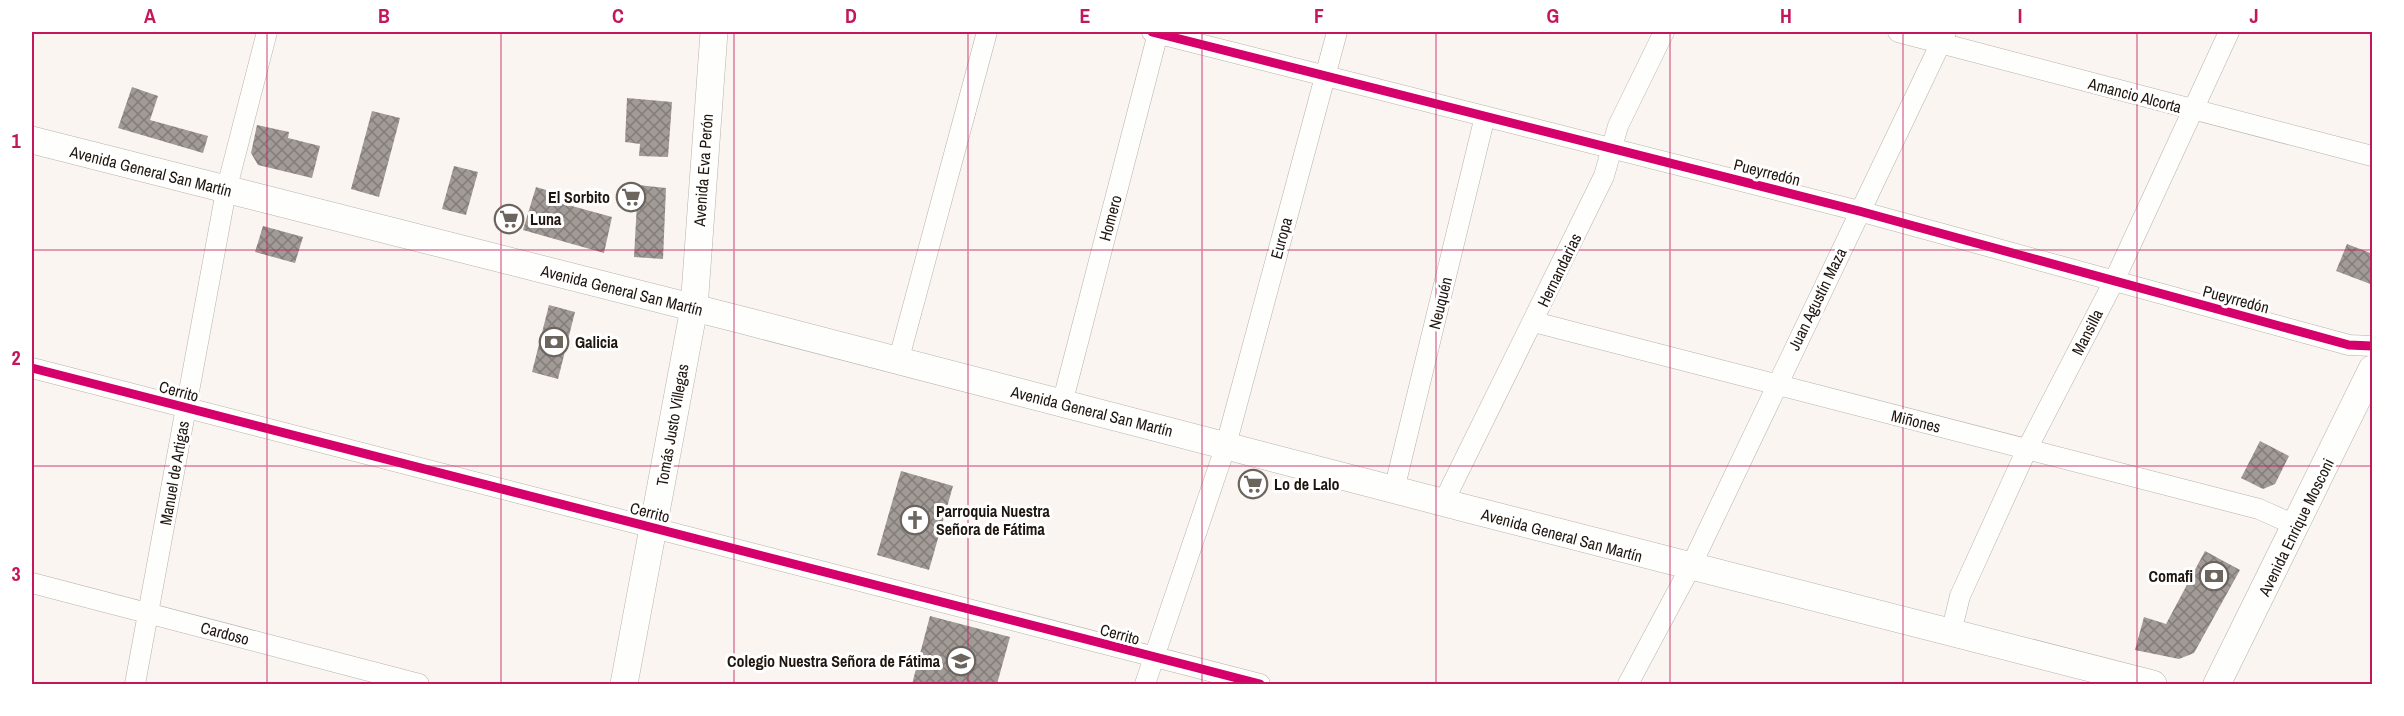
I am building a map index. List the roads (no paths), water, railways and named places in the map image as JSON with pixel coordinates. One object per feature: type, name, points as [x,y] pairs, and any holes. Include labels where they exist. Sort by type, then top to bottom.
[{"type":"main road","name":"Avenida Eva Perón","points":[[694,308],[714,32]]},
{"type":"main road","name":"Avenida General San Martín","points":[[32,141],[1226,445],[1690,568],[2153,684]]},
{"type":"main road","name":"Tomás Justo Villegas","points":[[624,684],[694,308]]},
{"type":"main road","name":"Avenida Enrique Mosconi","points":[[2217,684],[2373,369]]},
{"type":"street","name":"Manuel de Artigas","points":[[135,684],[226,191],[267,32]]},
{"type":"street","points":[[898,362],[987,32]]},
{"type":"street","name":"Pueyrredón","points":[[1155,32],[1859,211],[2349,345],[2373,346]]},
{"type":"street","name":"Homero","points":[[1062,404],[1155,32]]},
{"type":"street","name":"Europa","points":[[1145,684],[1226,445],[1337,32]]},
{"type":"street","name":"Hernandarias","points":[[1443,503],[1604,176],[1618,126],[1664,32]]},
{"type":"street","name":"Amancio Alcorta","points":[[1898,32],[1944,37],[2193,110],[2373,156]]},
{"type":"street","name":"Mansilla","points":[[1951,633],[1960,596],[2027,449],[2114,281],[2229,32]]},
{"type":"street","name":"Juan Agustín Maza","points":[[1628,684],[1690,568],[1944,37]]},
{"type":"street","name":"Neuquén","points":[[1394,490],[1485,116]]},
{"type":"street","name":"Miñones","points":[[1534,322],[2259,509],[2297,526]]},
{"type":"street","name":"Cerrito","points":[[32,368],[1260,684]]},
{"type":"street","name":"Cardoso","points":[[32,584],[148,612],[419,684]]},
{"type":"place","name":"El Sorbito","points":[[631,197]]},
{"type":"place","name":"Luna","points":[[509,219]]},
{"type":"place","name":"Galicia","points":[[554,342]]},
{"type":"place","name":"Lo de Lalo","points":[[1253,484]]},
{"type":"place","name":"Parroquia Nuestra Señora de Fátima","points":[[915,520]]},
{"type":"place","name":"Comafi","points":[[2214,576]]},
{"type":"place","name":"Colegio Nuestra Señora de Fátima","points":[[961,661]]}]
